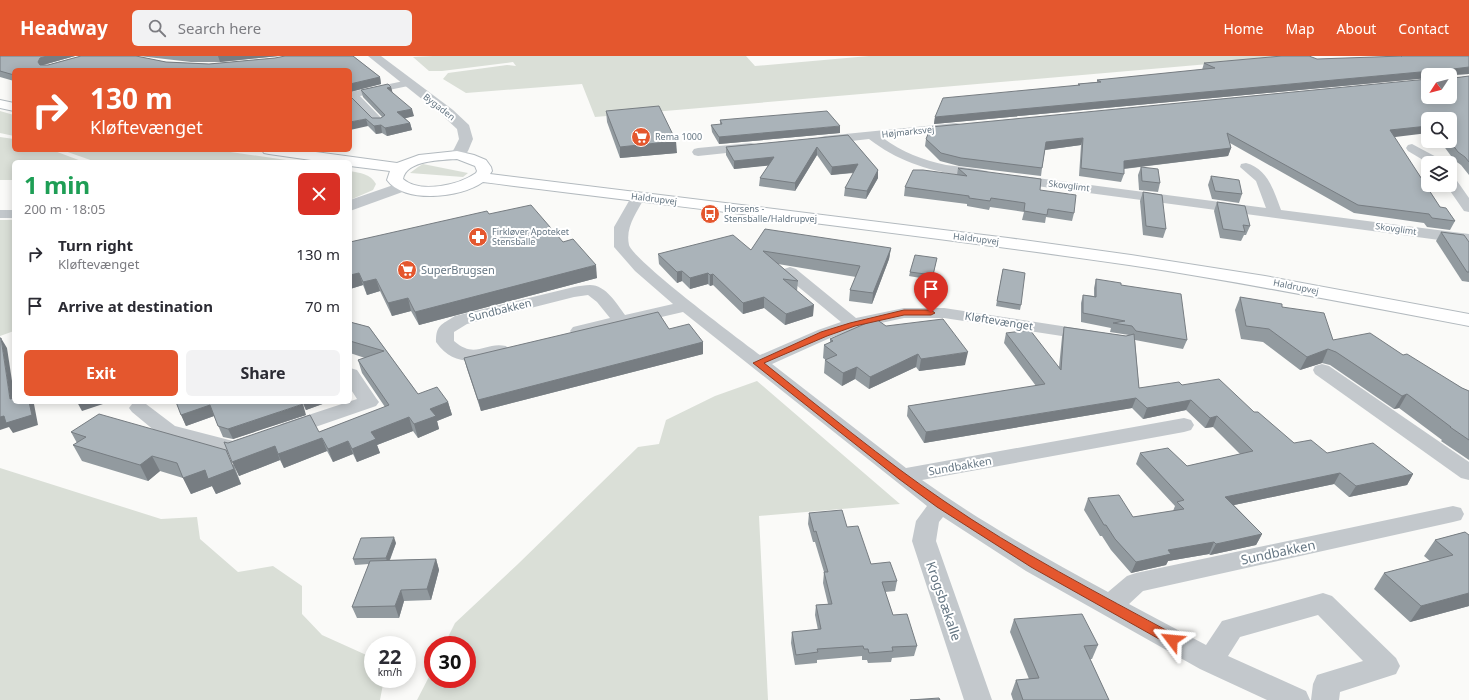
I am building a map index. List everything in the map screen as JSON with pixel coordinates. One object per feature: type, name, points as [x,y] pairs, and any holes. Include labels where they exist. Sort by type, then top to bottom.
[{"type":"main road","points":[[0,104],[12,107]]},
{"type":"main road","points":[[284,152],[342,160]]},
{"type":"main road","points":[[457,155],[474,158],[482,162],[485,168],[480,177],[466,184],[441,190],[419,191],[402,187],[397,183],[395,177],[401,168],[408,163],[429,157],[457,155]]},
{"type":"main road","points":[[352,161],[401,168]]},
{"type":"main road","name":"Haldrupvej","points":[[480,177],[1000,242],[1131,260],[1265,282],[1469,320]]},
{"type":"street","name":"Bygaden","points":[[374,56],[458,121],[464,128],[466,139],[461,151],[457,155]]},
{"type":"street","points":[[352,93],[409,83]]},
{"type":"street","points":[[352,93],[379,122]]},
{"type":"street","name":"Højmarksvej","points":[[816,141],[966,126]]},
{"type":"street","name":"Skovglimt","points":[[871,135],[885,146],[911,159],[959,171],[1469,239]]},
{"type":"street","points":[[698,152],[761,146]]},
{"type":"street","points":[[1412,148],[1425,156]]},
{"type":"street","points":[[1246,167],[1262,179],[1275,213]]},
{"type":"street","points":[[352,205],[402,187]]},
{"type":"street","points":[[1457,191],[1469,208]]},
{"type":"street","name":"Sundbakken","points":[[638,197],[622,227],[622,248],[641,268],[686,306],[902,476],[940,504],[1035,564],[1210,660],[1296,700]]},
{"type":"street","points":[[0,214],[12,214]]},
{"type":"street","points":[[790,272],[853,324]]},
{"type":"street","name":"Sundbakken","points":[[516,346],[478,355],[458,354],[445,342],[445,330],[461,320],[574,292],[591,290],[603,298],[621,321]]},
{"type":"street","points":[[561,335],[686,306]]},
{"type":"street","name":"Kløftevænget","points":[[758,363],[824,334],[853,324],[904,313],[944,313],[1107,338]]},
{"type":"street","points":[[1322,370],[1469,472]]},
{"type":"street","points":[[139,408],[168,431],[234,448],[369,402],[352,377]]},
{"type":"street","name":"Sundbakken","points":[[902,476],[1184,425]]},
{"type":"street","name":"Krogsbækalle","points":[[940,504],[928,521],[924,541],[978,700]]},
{"type":"street","name":"Sundbakken","points":[[1110,606],[1136,583],[1454,514]]},
{"type":"street","points":[[1210,660],[1231,629],[1323,603],[1386,666],[1327,684],[1325,700]]},
{"type":"shaded area","points":[[746,56],[755,66],[869,56],[1302,56],[595,117],[582,84],[466,93],[443,79],[448,73],[507,65],[516,66],[513,62],[442,71],[429,71],[413,57]]},
{"type":"shaded area","points":[[0,111],[12,114],[12,136],[0,133]]},
{"type":"shaded area","points":[[0,137],[12,139],[12,152],[57,152],[79,160],[12,160],[12,180],[0,180]]},
{"type":"shaded area","points":[[68,152],[231,152],[286,160],[90,160]]},
{"type":"shaded area","points":[[423,164],[468,173],[463,177],[410,173]]},
{"type":"shaded area","points":[[352,171],[365,174],[371,178],[376,184],[373,190],[352,199]]},
{"type":"shaded area","points":[[0,220],[12,220],[12,332],[0,336]]},
{"type":"shaded area","points":[[757,381],[900,504],[759,516],[768,700],[417,700],[424,686],[424,688],[476,688],[476,636],[448,636],[455,623],[638,447],[659,444],[666,420],[715,396]]},
{"type":"shaded area","points":[[0,468],[161,519],[197,517],[200,539],[238,572],[273,566],[302,586],[302,614],[322,635],[364,654],[364,688],[382,688],[380,700],[0,700]]},
{"type":"building","points":[[0,56],[47,56],[40,58],[38,62],[40,65],[48,65],[81,56],[136,56],[166,62],[209,64],[285,56],[353,56],[380,77],[352,84],[352,68],[12,68],[12,74],[0,71]]},
{"type":"building","points":[[1282,56],[1309,56],[1317,59],[1402,56],[1469,56],[1469,67],[1457,68],[1421,68],[1421,72],[935,117],[943,98],[1080,85],[1078,84],[1101,82],[1097,80],[1215,68],[1204,63]]},
{"type":"building","points":[[1469,76],[1469,162],[1455,148],[1457,148],[1457,112],[1421,112],[1421,127],[1390,130],[1421,178],[1421,192],[1430,192],[1440,207],[1446,208],[1455,221],[1432,218],[1429,214],[1358,205],[1227,133],[1231,148],[1124,161],[1124,174],[1081,168],[1083,138],[1046,142],[1042,168],[961,158],[941,153],[926,139],[931,127],[1421,80],[1421,104],[1457,104],[1457,78]]},
{"type":"building","points":[[388,84],[391,87],[387,88],[412,109],[397,112],[410,123],[385,128],[381,125],[374,126],[366,119],[352,122],[352,98],[372,118],[381,118],[385,115],[361,90]]},
{"type":"building","name":"Rema 1000","points":[[659,106],[676,141],[620,147],[606,111]]},
{"type":"building","points":[[827,111],[840,126],[719,137],[711,125],[722,124],[720,120]]},
{"type":"building","points":[[848,135],[878,170],[867,191],[845,188],[858,164],[832,167],[817,147],[795,183],[760,178],[774,157],[734,161],[726,147]]},
{"type":"building","points":[[1141,167],[1158,169],[1160,183],[1142,181]]},
{"type":"building","points":[[958,168],[1041,179],[1040,190],[1076,195],[1074,213],[1048,209],[1047,215],[1024,211],[1025,203],[991,198],[990,201],[969,198],[969,196],[905,187],[913,170],[967,176]]},
{"type":"building","points":[[1211,176],[1239,180],[1242,194],[1215,191]]},
{"type":"building","points":[[1143,192],[1162,195],[1166,229],[1146,226]]},
{"type":"building","points":[[1217,202],[1245,206],[1250,226],[1243,225],[1245,232],[1223,229]]},
{"type":"building","points":[[531,205],[563,242],[573,239],[596,265],[415,312],[408,298],[388,303],[376,279],[363,282],[359,273],[352,275],[352,242],[487,211],[489,214]]},
{"type":"building","points":[[765,229],[891,248],[873,293],[850,290],[860,266],[763,251],[798,281],[783,279],[814,305],[786,314],[764,297],[743,303],[713,274],[710,275],[708,273],[690,278],[682,271],[677,272],[658,254],[733,235],[751,250]]},
{"type":"building","points":[[1441,232],[1464,235],[1469,242],[1469,272],[1467,272]]},
{"type":"building","points":[[915,255],[937,258],[933,275],[910,272]]},
{"type":"building","points":[[1003,269],[1025,273],[1021,305],[997,301]]},
{"type":"building","points":[[1096,279],[1121,283],[1121,285],[1181,294],[1187,340],[1136,331],[1132,326],[1113,323],[1125,321],[1083,313],[1083,295],[1096,297]]},
{"type":"building","points":[[1240,297],[1282,304],[1282,307],[1324,313],[1333,340],[1370,333],[1403,355],[1407,354],[1469,391],[1469,440],[1407,394],[1402,396],[1336,352],[1328,349],[1307,357],[1269,329],[1246,326]]},
{"type":"building","points":[[658,312],[669,329],[689,324],[703,342],[478,400],[464,358]]},
{"type":"building","points":[[876,319],[886,326],[943,319],[968,352],[921,359],[918,354],[870,377],[857,367],[843,373],[825,360],[837,355],[824,345],[833,341],[830,339]]},
{"type":"building","points":[[352,323],[369,327],[418,394],[437,387],[448,402],[430,409],[436,416],[414,424],[409,417],[371,432],[376,439],[352,449],[348,441],[328,449],[322,438],[278,454],[275,446],[232,462],[224,442],[228,443],[310,415],[319,432],[389,405],[358,360],[384,351],[352,342]]},
{"type":"building","points":[[1064,327],[1126,336],[1134,334],[1139,388],[1179,382],[1182,385],[1219,379],[1254,412],[1258,412],[1294,443],[1311,440],[1327,453],[1373,443],[1413,474],[1356,486],[1340,473],[1225,497],[1262,534],[1216,544],[1214,542],[1168,550],[1171,554],[1136,562],[1115,539],[1106,525],[1104,525],[1088,498],[1119,495],[1133,517],[1184,509],[1177,502],[1184,500],[1140,453],[1168,448],[1187,466],[1253,451],[1217,416],[1210,418],[1191,400],[1147,408],[1136,398],[926,432],[908,406],[1045,384],[1006,333],[1030,330],[1061,370]]},
{"type":"building","points":[[1,338],[12,404],[29,404],[32,415],[6,423],[4,416],[0,417]]},
{"type":"building","points":[[177,404],[303,404],[228,429],[218,426],[210,405],[181,415]]},
{"type":"building","points":[[99,414],[226,450],[234,469],[208,479],[205,470],[183,478],[177,463],[152,456],[140,465],[73,445],[86,437],[71,432]]},
{"type":"building","points":[[842,510],[847,527],[858,526],[871,564],[890,562],[897,581],[882,582],[893,615],[907,614],[917,646],[892,647],[893,651],[869,653],[868,649],[864,649],[863,646],[817,649],[818,652],[796,655],[792,632],[821,629],[816,605],[832,604],[824,572],[828,572],[809,513]]},
{"type":"building","points":[[1465,532],[1469,535],[1469,593],[1421,606],[1384,573],[1453,555],[1435,540]]},
{"type":"building","points":[[394,537],[386,558],[353,559],[361,538]]},
{"type":"building","points":[[436,559],[427,589],[401,590],[395,606],[352,607],[370,561]]},
{"type":"building","points":[[1082,614],[1098,645],[1084,646],[1109,700],[1023,700],[1016,680],[1039,678],[1014,619]]},
{"type":"building","points":[[939,698],[940,700],[910,700]]},
{"type":"place","name":"Rema 1000","points":[[641,137]]},
{"type":"place","name":"Horsens - Stensballe/Haldrupvej","points":[[710,214]]},
{"type":"place","name":"Firkløver Apoteket Stensballe","points":[[478,237]]},
{"type":"place","name":"SuperBrugsen","points":[[407,270]]},
{"type":"route","points":[[931,313],[904,313],[853,324],[824,334],[758,363],[940,504],[1035,564],[1172,640]]}]
